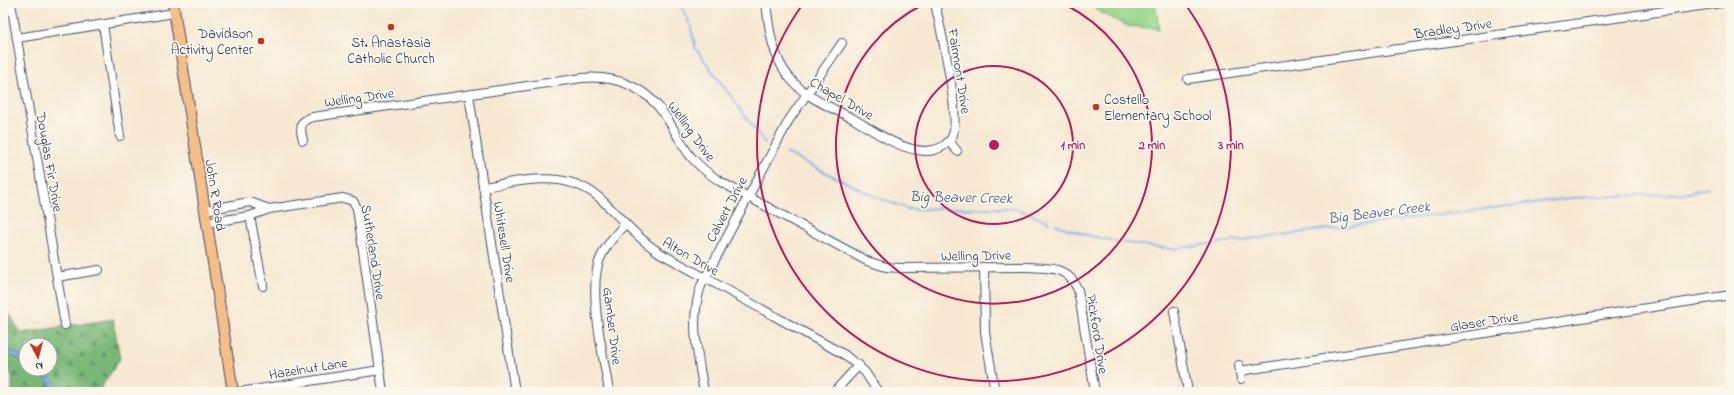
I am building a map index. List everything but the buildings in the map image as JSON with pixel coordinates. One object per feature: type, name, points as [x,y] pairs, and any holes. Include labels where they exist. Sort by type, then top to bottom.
[{"type":"main road","name":"John R Road","points":[[173,3],[233,392]]},
{"type":"street","name":"Douglas Fir Drive","points":[[11,3],[39,178],[65,325]]},
{"type":"street","name":"Chapel Drive","points":[[766,3],[776,57],[788,77],[806,94],[893,141],[916,150],[927,151],[937,149],[944,146],[949,141]]},
{"type":"street","name":"Fairmont Drive","points":[[935,3],[955,115],[955,128],[952,138],[949,141]]},
{"type":"street","name":"Bradley Drive","points":[[1188,79],[1721,3]]},
{"type":"street","points":[[17,38],[174,14]]},
{"type":"street","points":[[103,25],[120,136]]},
{"type":"street","name":"Calvert Drive","points":[[704,392],[694,320],[697,298],[704,279],[789,120],[842,44]]},
{"type":"street","name":"Welling Drive","points":[[302,140],[301,127],[303,121],[313,117],[594,77],[607,78],[625,82],[647,95],[660,108],[692,158],[706,172],[873,263],[900,268],[1046,268],[1065,272],[1074,280]]},
{"type":"street","name":"Whitesell Drive","points":[[469,95],[515,392]]},
{"type":"street","points":[[949,141],[958,151]]},
{"type":"street","name":"Alton Drive","points":[[483,187],[543,178],[569,182],[594,193],[652,248],[704,279],[845,355],[859,365],[867,374],[878,392]]},
{"type":"street","name":"Sutherland Drive","points":[[206,223],[250,216],[269,209],[343,198],[350,199],[356,204],[366,263],[370,307],[383,392]]},
{"type":"street","name":"Sutherland Drive","points":[[205,210],[250,202],[269,209]]},
{"type":"street","points":[[250,216],[263,286]]},
{"type":"street","name":"Gamber Drive","points":[[609,392],[595,299],[595,282],[602,253],[625,224]]},
{"type":"street","points":[[984,267],[985,332],[995,392]]},
{"type":"street","points":[[57,277],[99,270]]},
{"type":"street","name":"Pickford Drive","points":[[1074,280],[1078,290],[1095,392]]},
{"type":"street","name":"Glaser Drive","points":[[1240,372],[1731,296]]},
{"type":"street","points":[[1174,311],[1188,392]]},
{"type":"street","points":[[834,392],[859,365]]},
{"type":"street","name":"Hazelnut Lane","points":[[239,392],[380,370]]},
{"type":"green space","points":[[1091,3],[1155,3],[1159,29],[1128,26],[1099,12]]},
{"type":"green space","points":[[3,308],[6,308],[21,333],[113,319],[120,359],[98,392],[12,392],[12,376],[3,360]]},
{"type":"water","points":[[3,346],[18,354],[18,359],[3,351]]},
{"type":"water","points":[[44,377],[50,377],[62,392],[57,392]]},
{"type":"waterway","name":"Big Beaver Creek","points":[[575,3],[576,6],[660,3]]},
{"type":"waterway","name":"Big Beaver Creek","points":[[679,3],[690,24],[696,49],[765,143]]},
{"type":"waterway","name":"Big Beaver Creek","points":[[786,153],[874,196],[908,209],[1015,208],[1049,222]]},
{"type":"waterway","name":"Big Beaver Creek","points":[[1055,224],[1098,238],[1172,249],[1571,198],[1688,193],[1708,188]]},
{"type":"place","name":"St. Anastasia Catholic Church","points":[[391,27]]},
{"type":"place","name":"Davidson Activity Center","points":[[261,41]]},
{"type":"place","name":"Costello Elementary School","points":[[1096,107]]}]
